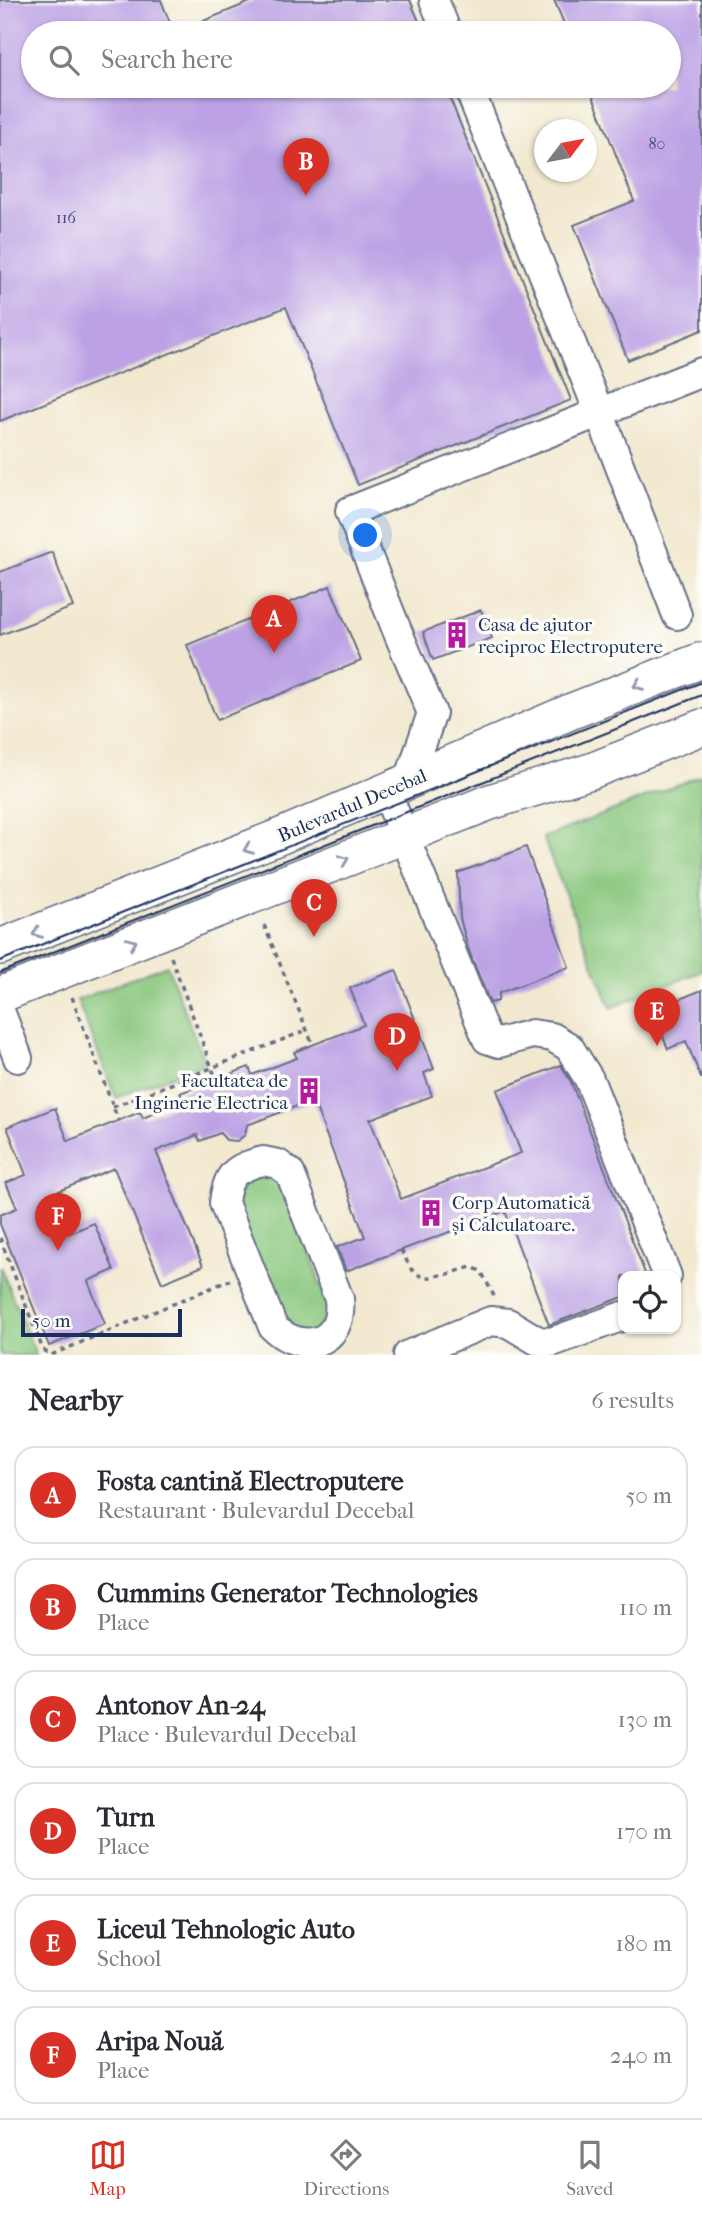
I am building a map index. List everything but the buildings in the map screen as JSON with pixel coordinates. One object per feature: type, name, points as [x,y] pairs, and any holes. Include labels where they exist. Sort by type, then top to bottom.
[{"type":"main road","name":"Bulevardul Decebal","points":[[0,947],[281,836],[572,710],[702,660]]},
{"type":"main road","points":[[0,995],[489,802],[591,771],[702,727]]},
{"type":"lane","points":[[434,0],[442,21]]},
{"type":"lane","points":[[473,98],[677,615]]},
{"type":"lane","points":[[665,1271],[589,1079],[569,1047],[552,1037],[532,1034],[499,1043],[487,1039],[404,836],[397,785],[432,713],[350,511],[702,372]]},
{"type":"lane","points":[[0,1011],[18,1058]]},
{"type":"lane","points":[[263,1161],[278,1164],[290,1173],[339,1299],[341,1314],[336,1328],[326,1339],[324,1348],[296,1345],[283,1339],[273,1327],[224,1203],[226,1183],[246,1165],[263,1161]]},
{"type":"lane","points":[[408,1355],[491,1321],[508,1323],[538,1341],[552,1342],[618,1318]]},
{"type":"path","points":[[264,925],[313,1045]]},
{"type":"path","points":[[169,952],[216,1079]]},
{"type":"path","points":[[72,996],[118,1120]]},
{"type":"path","points":[[113,1107],[307,1030]]},
{"type":"path","points":[[0,1238],[43,1350],[51,1355],[251,1271]]},
{"type":"path","points":[[401,1250],[411,1269],[423,1278],[448,1275],[471,1266],[481,1271],[508,1323]]},
{"type":"green space","points":[[702,775],[702,971],[611,1008],[543,838]]},
{"type":"green space","points":[[167,965],[205,1063],[116,1098],[77,1000]]},
{"type":"green space","points":[[278,1164],[336,1329],[283,1339],[226,1183]]},
{"type":"green space","points":[[0,1266],[36,1355],[0,1355]]},
{"type":"tram line","points":[[0,961],[702,682]]},
{"type":"tram line","points":[[0,973],[702,695]]},
{"type":"place","name":"Cummins Generator Technologies","points":[[306,196]]},
{"type":"place","name":"Casa de ajutor reciproc Electroputere","points":[[457,635]]},
{"type":"place","name":"Fosta cantină Electroputere","points":[[274,653]]},
{"type":"place","name":"Antonov An-24","points":[[314,937]]},
{"type":"place","name":"Liceul Tehnologic Auto","points":[[657,1046]]},
{"type":"place","name":"Turn","points":[[397,1071]]},
{"type":"place","name":"Facultatea de Inginerie Electrica","points":[[309,1091]]},
{"type":"place","name":"Corp Automatică și Calculatoare.","points":[[431,1213]]},
{"type":"place","name":"Aripa Nouă","points":[[58,1251]]}]
